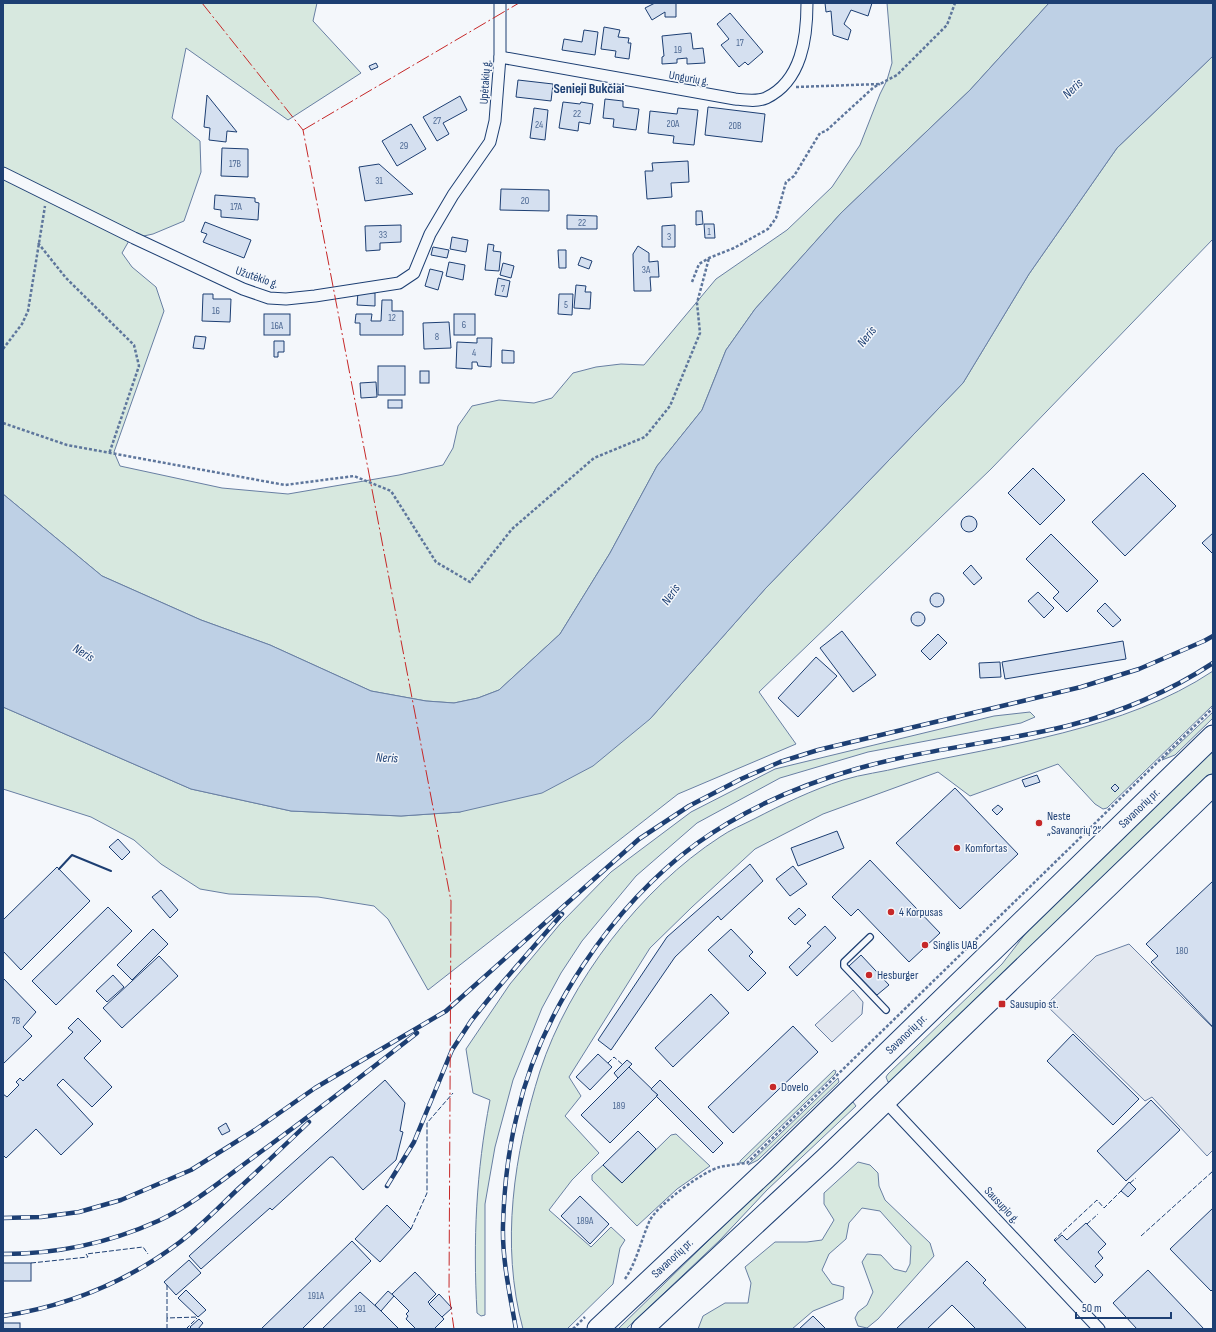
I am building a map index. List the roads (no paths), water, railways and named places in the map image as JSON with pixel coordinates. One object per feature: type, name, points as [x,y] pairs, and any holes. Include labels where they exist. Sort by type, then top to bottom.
[{"type":"highway","name":"Savanorių pr.","points":[[592,1322],[766,1171],[1213,736]]},
{"type":"highway","points":[[642,1329],[825,1159],[884,1100],[1086,909],[1213,785]]},
{"type":"highway","points":[[862,1077],[884,1100]]},
{"type":"street","name":"Upėtakių g.","points":[[479,158],[490,142],[495,121],[500,57],[500,3]]},
{"type":"street","name":"Ungurių g.","points":[[500,57],[735,99],[752,100],[766,98],[790,78],[798,63],[805,41],[807,3]]},
{"type":"street","name":"Užutėkio g.","points":[[3,173],[47,196],[243,289],[269,298],[286,299],[399,283],[414,273],[430,234],[453,195],[479,158]]},
{"type":"street","name":"Sausupio g.","points":[[884,1100],[1099,1329]]},
{"type":"lane","points":[[870,936],[844,962],[844,966],[886,1010]]},
{"type":"water","name":"Neris","points":[[1049,3],[1213,3],[1213,56],[1117,148],[1029,274],[963,383],[765,589],[650,719],[593,766],[542,793],[460,812],[401,816],[291,811],[191,789],[3,707],[3,494],[102,576],[201,620],[270,645],[371,691],[426,701],[454,703],[478,698],[499,690],[560,634],[610,553],[657,466],[702,410],[726,350],[755,309],[841,213],[970,90]]},
{"type":"railway","points":[[3,1218],[41,1217],[79,1212],[121,1200],[191,1170],[255,1130],[315,1088],[446,1011],[639,839],[689,806],[741,779],[780,762],[818,750],[1081,687],[1139,669],[1213,636]]},
{"type":"railway","points":[[516,1329],[505,1264],[503,1238],[505,1184],[511,1142],[528,1077],[543,1038],[562,1001],[584,964],[609,930],[636,898],[665,869],[696,844],[733,820],[793,791],[835,775],[908,756],[1041,732],[1086,721],[1124,708],[1161,692],[1196,674],[1213,663]]},
{"type":"railway","points":[[387,1186],[414,1142],[452,1050],[471,1021],[496,990],[562,914]]},
{"type":"railway","points":[[3,1254],[43,1252],[82,1246],[139,1229],[171,1215],[217,1184],[417,1033]]},
{"type":"railway","points":[[3,1316],[27,1312],[74,1299],[118,1280],[160,1256],[203,1223],[309,1122]]},
{"type":"place","name":"Neste „Savanorių 2“","points":[[1039,823]]},
{"type":"place","name":"Komfortas","points":[[957,848]]},
{"type":"place","name":"4 Korpusas","points":[[891,912]]},
{"type":"place","name":"Singlis UAB","points":[[925,945]]},
{"type":"place","name":"Hesburger","points":[[869,975]]},
{"type":"place","name":"Sausupio st.","points":[[1002,1004]]},
{"type":"place","name":"Dovelo","points":[[773,1087]]},
{"type":"district","name":"Senieji Bukčiai","points":[[589,88]]}]
